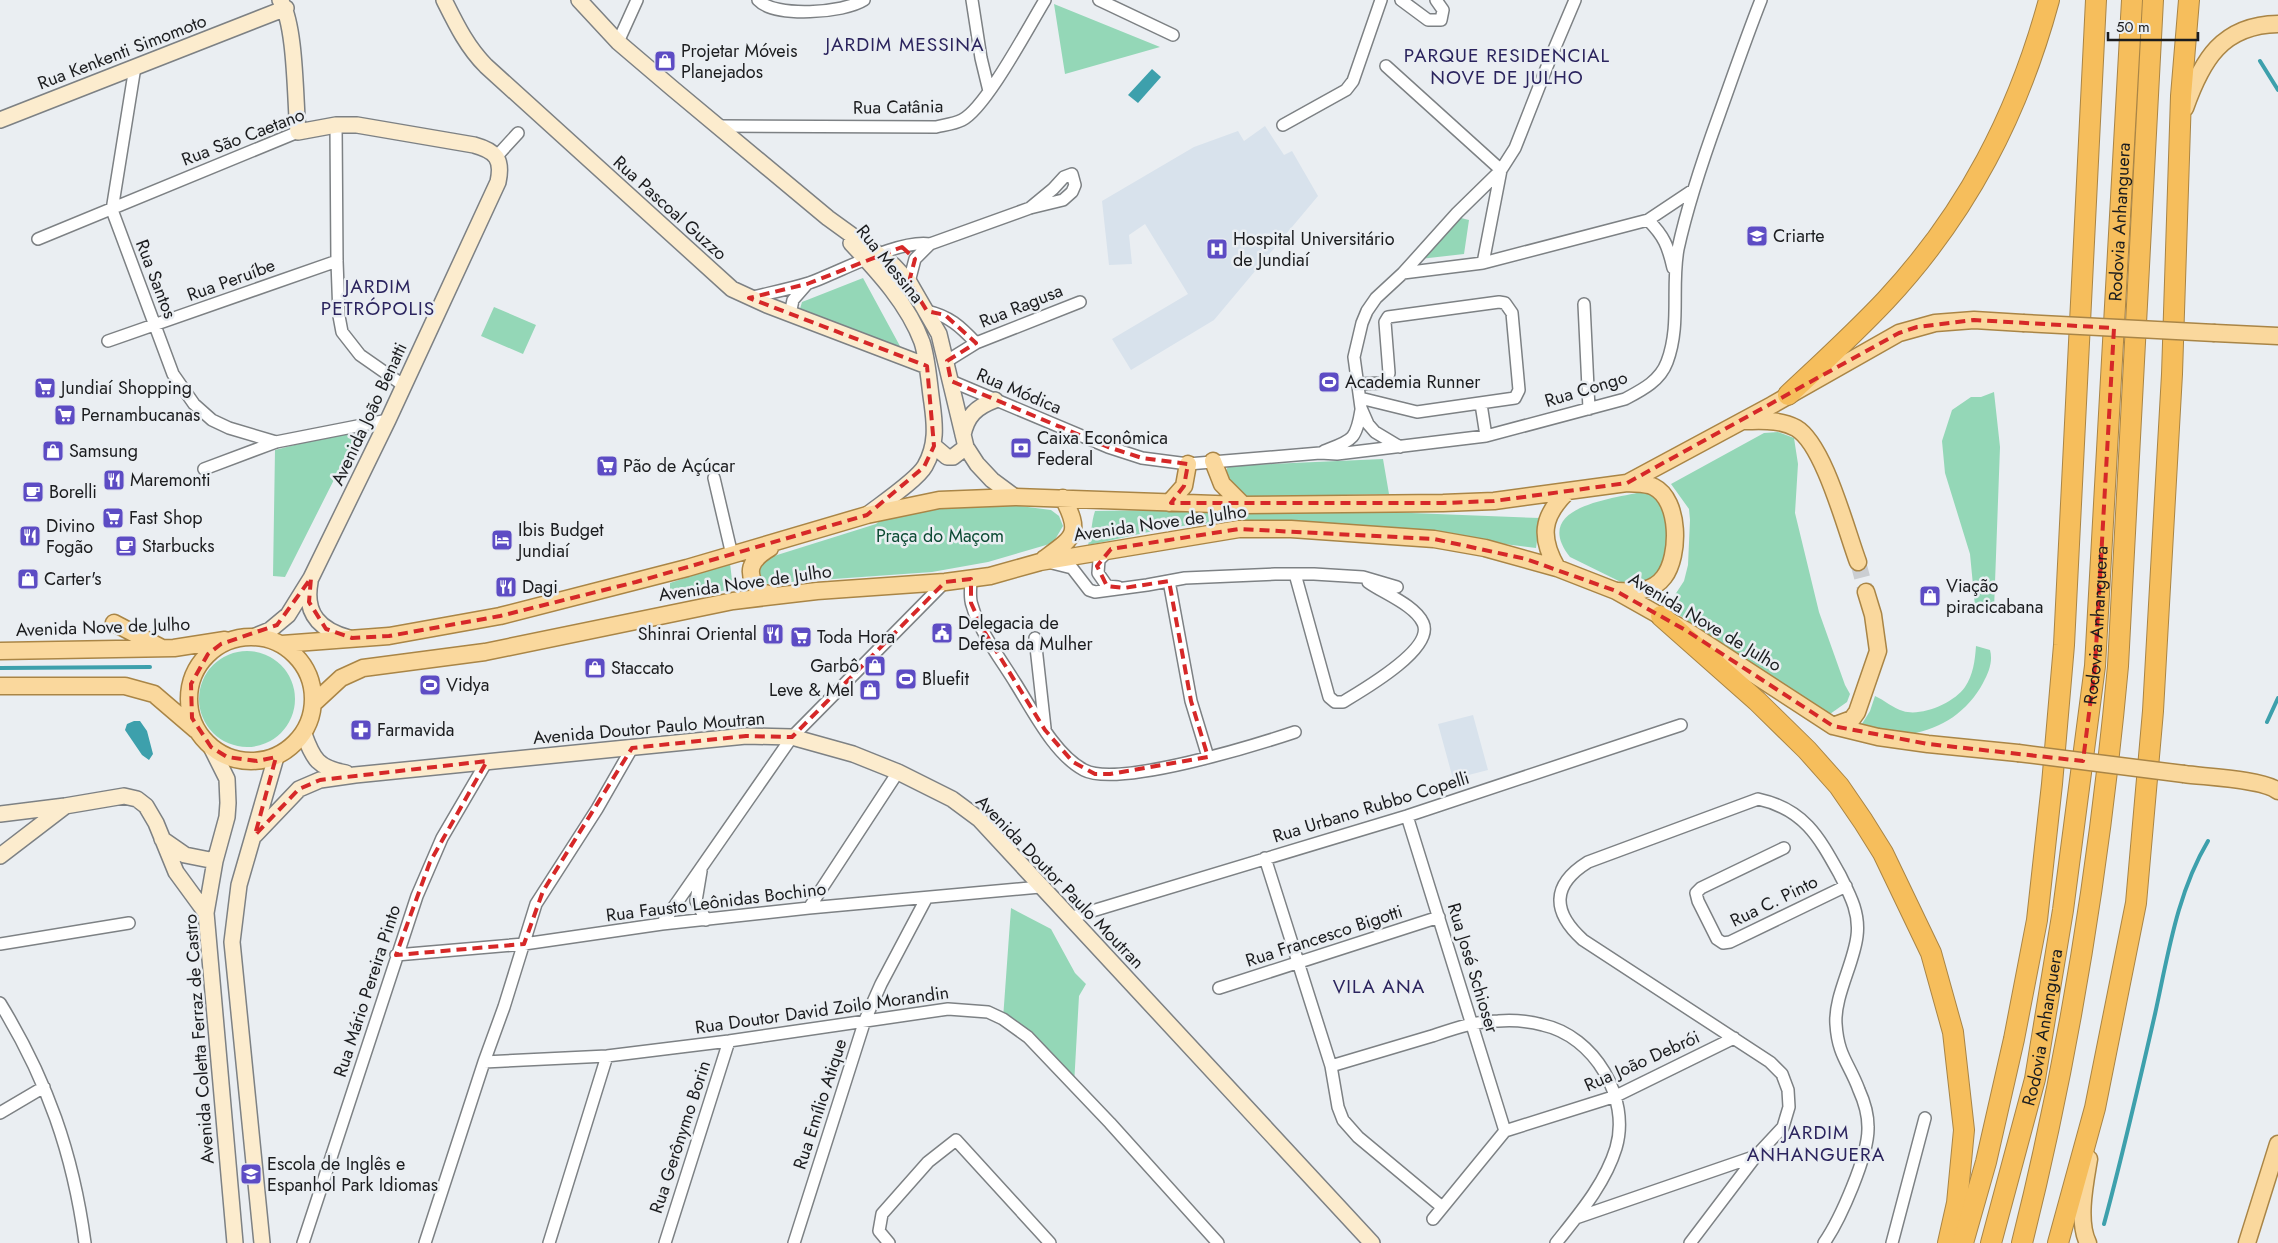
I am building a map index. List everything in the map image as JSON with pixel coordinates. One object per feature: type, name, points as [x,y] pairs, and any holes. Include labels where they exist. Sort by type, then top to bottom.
[{"type":"highway","points":[[1788,396],[1886,300],[1929,249],[1960,206],[2008,120],[2032,56],[2049,0]]},
{"type":"highway","points":[[1963,1243],[1986,1162],[2014,1039],[2037,920],[2064,645],[2096,0]]},
{"type":"highway","name":"Rodovia Anhanguera","points":[[1991,1243],[2035,1079],[2063,910],[2095,666],[2132,0]]},
{"type":"highway","name":"Rodovia Anhanguera","points":[[2022,1243],[2070,1022],[2088,918],[2108,770],[2118,666],[2153,0]]},
{"type":"highway","points":[[2058,1243],[2095,1108],[2136,903],[2147,800],[2172,374],[2180,119],[2189,0]]},
{"type":"highway","points":[[1661,616],[1757,701],[1807,750],[1839,786],[1883,853],[1931,952],[1953,1032],[1964,1130],[1957,1203],[1948,1243]]},
{"type":"main road","points":[[2180,119],[2198,75],[2211,54],[2223,42],[2242,29],[2264,24],[2278,24]]},
{"type":"main road","name":"Avenida Nove de Julho","points":[[282,644],[433,630],[500,616],[636,582],[867,515],[940,500],[1015,497],[1243,505],[1443,503],[1494,501],[1627,483],[1788,396],[1899,333],[1935,323],[1974,320],[2278,336]]},
{"type":"main road","points":[[1741,421],[1784,423],[1806,436],[1824,465],[1858,562]]},
{"type":"main road","points":[[1213,461],[1222,484],[1243,505]]},
{"type":"main road","points":[[1169,503],[1184,486],[1188,464]]},
{"type":"main road","points":[[1616,591],[1637,592],[1657,584],[1664,577],[1673,555],[1674,518],[1670,504],[1662,493],[1653,486],[1627,483]]},
{"type":"main road","points":[[1557,568],[1546,545],[1545,534],[1549,516],[1556,504],[1567,492]]},
{"type":"main road","points":[[1040,562],[1065,544],[1073,533],[1074,521],[1063,498]]},
{"type":"main road","name":"Avenida Nove de Julho","points":[[314,703],[341,678],[363,668],[485,652],[633,621],[774,595],[945,582],[990,576],[1040,562],[1111,549],[1238,529],[1291,529],[1434,539],[1486,548],[1557,568],[1616,591],[1661,616],[1725,655],[1833,726]]},
{"type":"main road","points":[[774,595],[760,592],[756,587],[751,572],[751,563],[759,554],[778,542]]},
{"type":"main road","points":[[1833,726],[1852,719],[1858,712],[1878,651],[1873,615],[1866,592]]},
{"type":"main road","points":[[114,622],[162,648]]},
{"type":"main road","name":"Avenida Nove de Julho","points":[[0,651],[162,648],[245,637]]},
{"type":"main road","points":[[0,686],[125,686],[154,694],[211,747],[227,757],[243,761],[257,761],[276,757],[292,747],[304,734],[314,703],[313,688],[301,661],[282,644],[267,639],[245,637],[221,644],[208,654],[197,668],[191,684],[189,701],[192,718],[199,734]]},
{"type":"main road","points":[[1833,726],[1928,744],[2018,752],[2249,782],[2274,788],[2278,791]]},
{"type":"main road","points":[[2088,1243],[2083,1234],[2083,1194],[2095,1108]]},
{"type":"main road","points":[[2247,1243],[2278,1144]]},
{"type":"street","name":"Rua Pascoal Guzzo","points":[[444,0],[474,54],[732,289],[749,298],[927,366]]},
{"type":"street","name":"Rua Messina","points":[[579,0],[618,42],[872,257],[913,322],[922,343],[927,366],[934,417],[934,446],[924,467],[867,515]]},
{"type":"street","points":[[618,42],[637,0]]},
{"type":"street","points":[[758,0],[770,8],[818,11],[838,9],[864,0]]},
{"type":"street","points":[[972,0],[980,58],[989,91]]},
{"type":"street","name":"Rua Catânia","points":[[716,126],[936,127],[962,120],[977,108],[989,91],[1045,0]]},
{"type":"street","points":[[1099,0],[1173,36]]},
{"type":"street","points":[[1283,125],[1346,90],[1353,80],[1381,0]]},
{"type":"street","points":[[1401,0],[1428,20],[1441,20],[1443,10],[1436,0]]},
{"type":"street","points":[[1400,447],[1376,432],[1368,424],[1361,403],[1354,352],[1362,324],[1376,298],[1403,273],[1457,213],[1501,170],[1515,148],[1550,59],[1576,0]]},
{"type":"street","name":"Rua Congo","points":[[1188,464],[1320,453],[1337,454],[1486,436],[1625,399],[1643,390],[1655,380],[1666,365],[1673,345],[1676,318],[1675,278],[1678,250],[1693,190],[1761,0]]},
{"type":"street","points":[[283,4],[290,33],[298,132]]},
{"type":"street","name":"Rua Kenkenti Simomoto","points":[[0,120],[135,68],[283,4]]},
{"type":"street","points":[[1386,66],[1501,170]]},
{"type":"street","name":"Rua Santos","points":[[135,68],[112,210],[173,374],[194,404],[212,420],[229,428],[276,442]]},
{"type":"street","points":[[336,125],[337,260],[339,316],[342,332],[349,344],[360,355],[404,385]]},
{"type":"street","name":"Rua São Caetano","points":[[38,239],[298,132],[336,125],[373,127],[474,145],[487,148],[497,156]]},
{"type":"street","points":[[497,156],[518,133]]},
{"type":"street","name":"Avenida João Benatti","points":[[245,637],[270,630],[288,615],[311,578],[388,420],[498,182],[501,170],[497,156]]},
{"type":"street","points":[[1483,263],[1501,170]]},
{"type":"street","points":[[1403,273],[1483,263],[1648,220],[1693,190]]},
{"type":"street","points":[[910,282],[915,259],[930,244],[1030,208]]},
{"type":"street","points":[[1648,220],[1662,233],[1669,250],[1675,278]]},
{"type":"street","points":[[749,298],[807,284],[872,257],[902,247],[922,243],[930,244]]},
{"type":"street","points":[[902,247],[908,249],[915,259]]},
{"type":"street","name":"Rua Messina","points":[[872,257],[893,265],[910,282],[939,334],[947,361],[964,442],[977,464],[992,480],[1015,497]]},
{"type":"street","name":"Rua Peruíbe","points":[[108,341],[337,260]]},
{"type":"street","points":[[790,314],[793,300],[807,284]]},
{"type":"street","name":"Rua Ragusa","points":[[947,361],[976,342],[1080,302]]},
{"type":"street","points":[[1358,384],[1381,383],[1387,380],[1389,373],[1386,322],[1388,317],[1489,303],[1505,303],[1512,313],[1518,394],[1511,400],[1417,412],[1361,403]]},
{"type":"street","points":[[1584,304],[1589,408]]},
{"type":"street","name":"Rua Ragusa","points":[[927,311],[945,315],[976,342]]},
{"type":"street","name":"Rua Módica","points":[[951,381],[1108,447],[1142,458],[1188,464]]},
{"type":"street","points":[[934,446],[947,457],[953,457],[964,442],[970,416],[976,409],[995,400]]},
{"type":"street","points":[[1320,453],[1354,437],[1358,428],[1361,403]]},
{"type":"street","points":[[1481,404],[1486,436]]},
{"type":"street","points":[[204,469],[276,442],[388,420]]},
{"type":"street","points":[[714,478],[732,555]]},
{"type":"street","points":[[1111,549],[1099,560],[1098,573],[1107,586],[1124,588]]},
{"type":"street","points":[[1040,562],[1072,568],[1089,590],[1095,592],[1214,575],[1295,574],[1363,577],[1397,587]]},
{"type":"street","points":[[1295,574],[1329,697],[1335,702],[1343,702],[1390,672],[1417,648],[1425,632],[1423,623],[1413,611],[1363,577]]},
{"type":"street","name":"Avenida João Benatti","points":[[311,578],[308,594],[315,617],[332,633],[352,638]]},
{"type":"street","points":[[971,578],[971,603],[975,614],[1045,730],[1073,762],[1095,774],[1133,772],[1208,757],[1295,732]]},
{"type":"street","points":[[1170,581],[1191,701],[1208,757]]},
{"type":"street","points":[[662,924],[792,737],[945,582]]},
{"type":"street","points":[[1035,638],[1045,730]]},
{"type":"street","name":"Rua Urbano Rubbo Copelli","points":[[1070,918],[1407,816],[1681,725]]},
{"type":"street","points":[[304,734],[314,756],[322,766],[333,771],[355,775]]},
{"type":"street","name":"Avenida Doutor Paulo Moutran","points":[[255,835],[299,789],[320,780],[487,761],[746,736],[792,737],[816,742],[898,772],[952,799],[979,819],[1372,1243]]},
{"type":"street","name":"Avenida Coletta Ferraz de Castro","points":[[211,747],[227,779],[229,789],[227,817],[215,861],[206,913],[235,1243]]},
{"type":"street","points":[[425,1243],[484,1062],[504,1007],[530,919],[543,891],[597,809],[632,748]]},
{"type":"street","points":[[262,1243],[232,942],[239,885],[276,757]]},
{"type":"street","name":"Rua Mário Pereira Pinto","points":[[303,1243],[396,955],[430,862],[487,761]]},
{"type":"street","points":[[808,908],[898,772]]},
{"type":"street","points":[[0,814],[124,796],[137,799],[146,806],[156,823],[176,872],[206,913]]},
{"type":"street","points":[[1690,1243],[1756,1156],[1783,1127],[1789,1107],[1788,1090],[1782,1074],[1770,1062],[1583,940],[1563,919],[1560,897],[1562,889],[1575,870],[1588,862],[1758,799],[1776,803],[1795,814],[1814,831],[1824,845],[1858,912],[1858,935],[1836,1016],[1837,1042],[1844,1062],[1859,1090],[1868,1128],[1858,1171],[1841,1212],[1824,1243]]},
{"type":"street","points":[[0,856],[65,806]]},
{"type":"street","name":"Rua José Schioser","points":[[1407,816],[1505,1131]]},
{"type":"street","points":[[162,840],[185,855],[215,861]]},
{"type":"street","name":"Rua C. Pinto","points":[[1784,848],[1702,888],[1696,893],[1698,902],[1717,939],[1722,943],[1730,942],[1846,886]]},
{"type":"street","points":[[1265,858],[1330,1066],[1338,1107],[1350,1129],[1442,1207]]},
{"type":"street","points":[[702,865],[696,901],[706,920]]},
{"type":"street","name":"Rua Fausto Leônidas Bochino","points":[[396,955],[524,944],[662,924],[808,908],[926,899],[1040,887]]},
{"type":"street","name":"Rua Emílio Atique","points":[[794,1243],[865,1020],[881,984],[926,899]]},
{"type":"street","name":"Rua Francesco Bigotti","points":[[1219,988],[1439,918]]},
{"type":"street","points":[[0,944],[129,923]]},
{"type":"street","points":[[0,1003],[25,1045],[44,1087],[67,1150],[85,1243]]},
{"type":"street","name":"Rua Doutor David Zoilo Morandin","points":[[484,1062],[607,1056],[729,1041],[948,1009],[988,1012],[1003,1019],[1024,1034],[1110,1123],[1218,1243]]},
{"type":"street","points":[[1330,1066],[1472,1024],[1496,1020],[1545,1025],[1572,1038],[1589,1052],[1605,1072],[1616,1096],[1621,1120],[1616,1147],[1605,1177],[1556,1243]]},
{"type":"street","name":"Rua João Debrói","points":[[1505,1131],[1616,1096],[1734,1038]]},
{"type":"street","name":"Rua Gerônymo Borin","points":[[665,1243],[729,1041]]},
{"type":"street","points":[[549,1243],[607,1056]]},
{"type":"street","points":[[0,1114],[44,1087]]},
{"type":"street","points":[[1892,1243],[1925,1118]]},
{"type":"street","points":[[1432,1219],[1505,1131]]},
{"type":"street","points":[[889,1243],[878,1231],[882,1214],[928,1162],[956,1140],[1050,1243]]},
{"type":"street","points":[[1576,1218],[1756,1156]]},
{"type":"highlighted area","points":[[902,247],[915,259],[909,282],[927,311],[945,315],[976,343],[947,361],[951,381],[1108,447],[1142,458],[1188,464],[1184,486],[1171,503],[1443,503],[1494,501],[1627,483],[1899,333],[1917,327],[1974,320],[2114,328],[2095,666],[2083,761],[1928,744],[1833,726],[1687,631],[1616,591],[1526,559],[1434,539],[1239,529],[1111,549],[1097,566],[1107,586],[1124,588],[1169,581],[1191,701],[1208,757],[1110,774],[1095,774],[1073,762],[1045,730],[984,631],[971,603],[971,579],[945,582],[792,737],[746,736],[632,748],[543,891],[524,944],[396,955],[430,862],[487,761],[320,780],[299,789],[255,835],[276,757],[257,761],[227,757],[211,747],[192,718],[191,684],[208,654],[221,644],[277,625],[311,578],[309,602],[326,629],[352,638],[389,636],[500,616],[636,582],[867,515],[924,467],[934,446],[927,366],[749,298],[807,284]]},
{"type":"shaded area","name":"Hospital Universitário de Jundiaí","points":[[1265,126],[1284,155],[1292,151],[1318,196],[1214,320],[1131,370],[1112,339],[1188,294],[1145,224],[1129,235],[1132,264],[1109,265],[1102,201],[1194,147],[1238,131],[1244,141]]},
{"type":"shaded area","points":[[1473,715],[1488,770],[1453,779],[1438,724]]},
{"type":"green space","points":[[1054,4],[1160,47],[1065,74]]},
{"type":"green space","points":[[1461,218],[1469,220],[1464,254],[1420,259]]},
{"type":"green space","points":[[863,278],[901,348],[799,312],[802,302]]},
{"type":"green space","points":[[494,307],[536,325],[523,354],[481,336]]},
{"type":"green space","points":[[1994,392],[2000,447],[1994,610],[1975,606],[1970,554],[1945,473],[1942,441],[1952,410],[1971,397],[1981,397]]},
{"type":"green space","points":[[345,432],[356,436],[285,577],[273,576],[275,450]]},
{"type":"green space","points":[[1778,432],[1794,438],[1798,464],[1795,513],[1819,612],[1850,694],[1847,702],[1830,714],[1667,607],[1684,581],[1688,565],[1690,520],[1689,509],[1671,484],[1764,433]]},
{"type":"green space","points":[[1383,459],[1389,494],[1247,497],[1230,485],[1225,474],[1228,466]]},
{"type":"green space","points":[[1646,491],[1654,496],[1660,504],[1668,522],[1669,553],[1656,579],[1633,588],[1570,557],[1560,540],[1560,526],[1568,516],[1581,508],[1597,502]]},
{"type":"green space","name":"Praça do Maçom","points":[[1004,504],[1051,510],[1059,516],[1063,526],[1053,543],[988,562],[932,572],[763,584],[757,581],[755,562],[876,524],[892,510]]},
{"type":"green space","points":[[1284,508],[1540,518],[1536,548],[1410,531],[1284,521],[1242,521],[1186,525],[1088,545],[1095,511]]},
{"type":"green space","points":[[730,563],[733,589],[670,600],[670,583]]},
{"type":"green space","points":[[1976,646],[1990,650],[1991,662],[1989,671],[1970,702],[1953,717],[1933,728],[1904,735],[1860,727],[1870,711],[1875,696],[1899,710],[1910,712],[1928,710],[1953,698],[1960,693],[1970,678]]},
{"type":"green space","points":[[247,651],[265,654],[281,665],[292,681],[295,699],[292,717],[281,733],[265,744],[247,747],[229,744],[213,733],[202,717],[199,699],[202,681],[213,665],[229,654]]},
{"type":"green space","points":[[1011,908],[1051,929],[1075,973],[1086,984],[1079,996],[1074,1085],[1003,1019]]},
{"type":"water","points":[[1152,69],[1161,77],[1138,103],[1128,95]]},
{"type":"water","points":[[140,721],[147,731],[153,754],[149,760],[142,755],[125,730],[127,724]]},
{"type":"waterway","points":[[2260,61],[2278,90]]},
{"type":"waterway","points":[[0,668],[150,667]]},
{"type":"waterway","points":[[2267,722],[2278,698]]},
{"type":"waterway","points":[[2104,1224],[2137,1093],[2169,947],[2188,882],[2208,841]]},
{"type":"tunnel","points":[[1858,562],[1866,592]]},
{"type":"place","name":"Projetar Móveis Planejados","points":[[665,61]]},
{"type":"place","name":"Criarte","points":[[1757,236]]},
{"type":"place","name":"Hospital Universitário de Jundiaí","points":[[1217,249]]},
{"type":"place","name":"Academia Runner","points":[[1329,382]]},
{"type":"place","name":"Jundiaí Shopping","points":[[45,388]]},
{"type":"place","name":"Pernambucanas","points":[[65,415]]},
{"type":"place","name":"Caixa Econômica Federal","points":[[1021,448]]},
{"type":"place","name":"Samsung","points":[[53,451]]},
{"type":"place","name":"Pão de Açúcar","points":[[607,466]]},
{"type":"place","name":"Maremonti","points":[[114,480]]},
{"type":"place","name":"Borelli","points":[[33,492]]},
{"type":"place","name":"Fast Shop","points":[[113,518]]},
{"type":"place","name":"Divino Fogão","points":[[30,536]]},
{"type":"place","name":"Ibis Budget Jundiaí","points":[[502,540]]},
{"type":"place","name":"Starbucks","points":[[126,546]]},
{"type":"place","name":"Carter's","points":[[28,579]]},
{"type":"place","name":"Dagi","points":[[506,587]]},
{"type":"place","name":"Viação piracicabana","points":[[1930,596]]},
{"type":"place","name":"Delegacia de Defesa da Mulher","points":[[942,633]]},
{"type":"place","name":"Shinrai Oriental","points":[[773,634]]},
{"type":"place","name":"Toda Hora","points":[[801,637]]},
{"type":"place","name":"Garbô","points":[[875,666]]},
{"type":"place","name":"Staccato","points":[[595,668]]},
{"type":"place","name":"Bluefit","points":[[906,679]]},
{"type":"place","name":"Vidya","points":[[430,685]]},
{"type":"place","name":"Leve & Mel","points":[[870,690]]},
{"type":"place","name":"Farmavida","points":[[361,730]]},
{"type":"place","name":"Escola de Inglês e Espanhol Park Idiomas","points":[[251,1174]]},
{"type":"district","name":"JARDIM MESSINA","points":[[905,44]]},
{"type":"district","name":"PARQUE RESIDENCIAL NOVE DE JULHO","points":[[1507,66]]},
{"type":"district","name":"JARDIM PETRÓPOLIS","points":[[378,297]]},
{"type":"district","name":"VILA ANA","points":[[1379,986]]},
{"type":"district","name":"JARDIM ANHANGUERA","points":[[1816,1143]]}]
